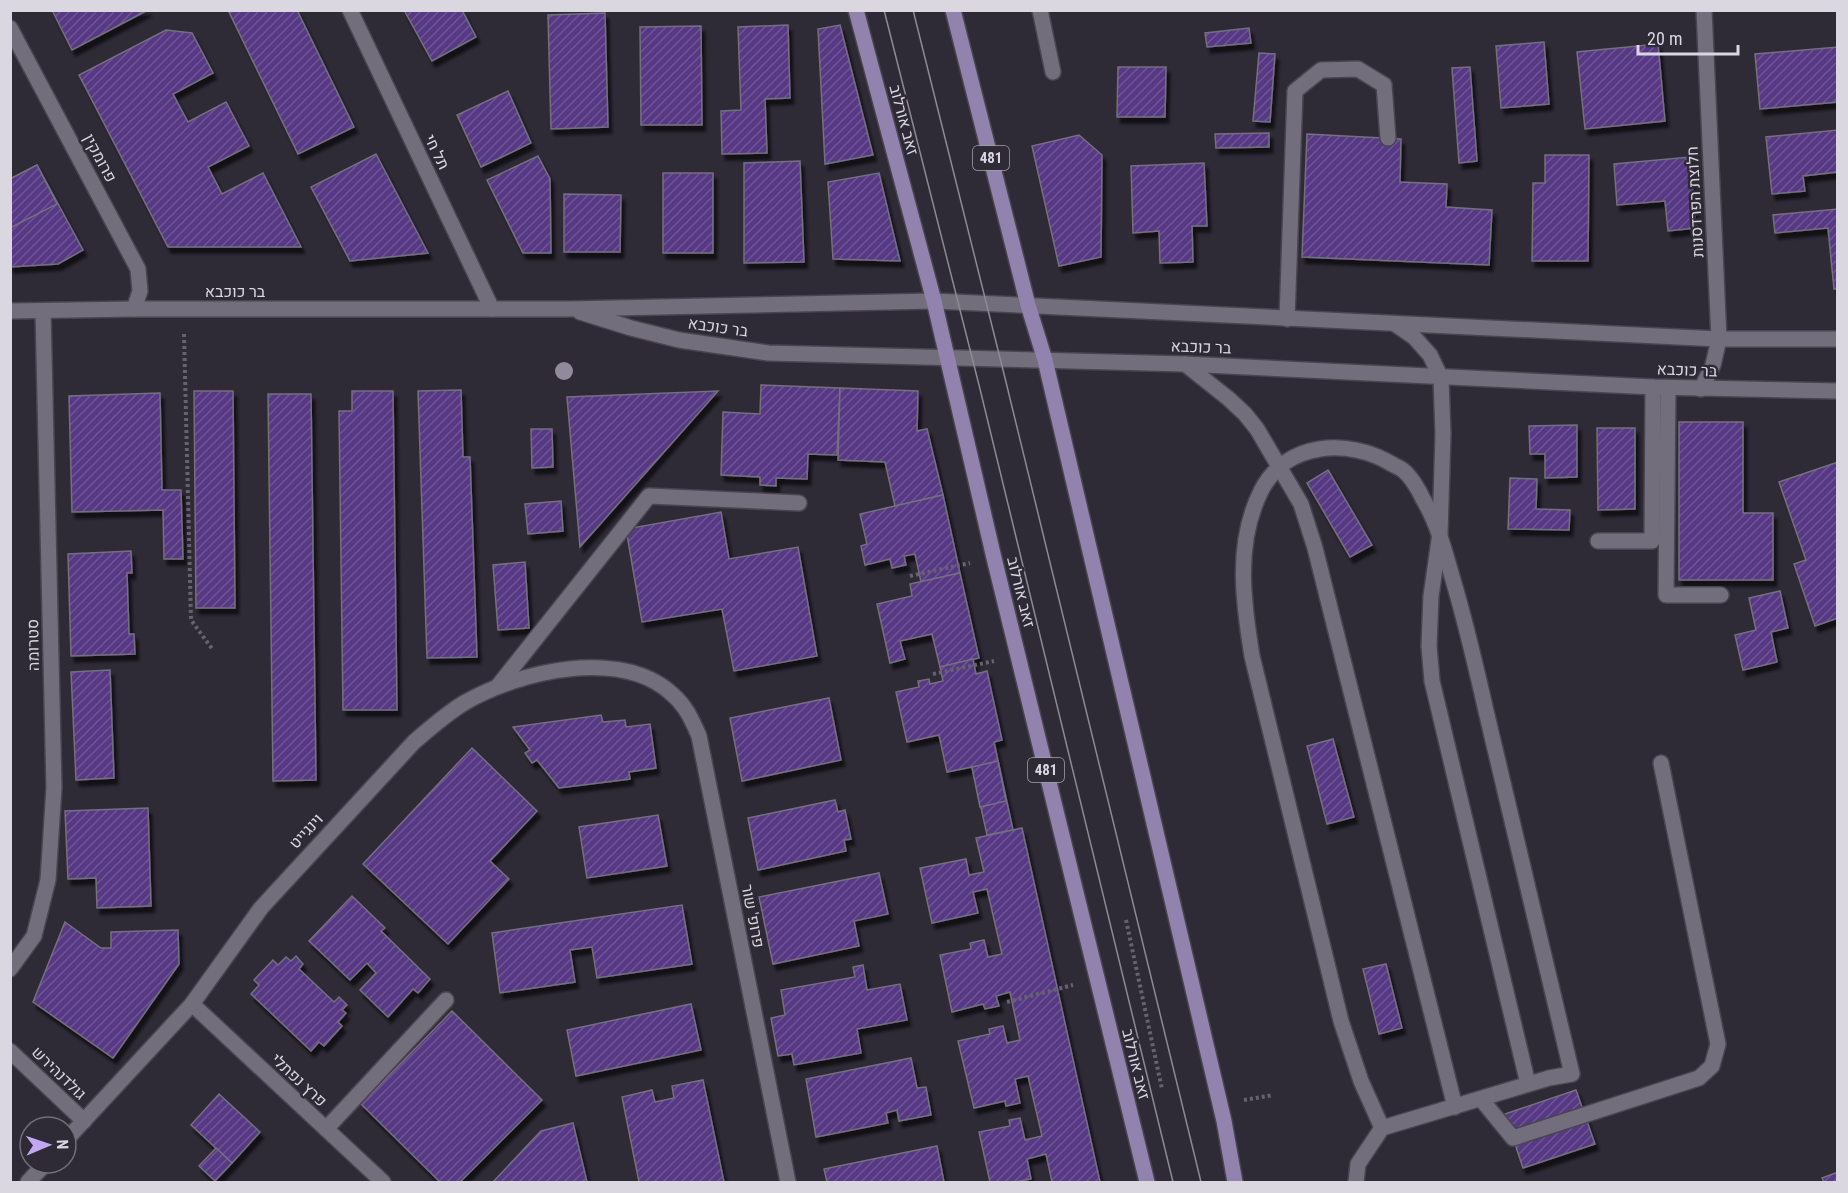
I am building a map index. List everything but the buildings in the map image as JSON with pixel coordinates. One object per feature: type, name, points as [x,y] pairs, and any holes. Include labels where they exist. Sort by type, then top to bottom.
[{"type":"main road","name":"זאב אורלוב","points":[[856,10],[934,301],[994,558],[1147,1182]]},
{"type":"main road","name":"481","points":[[953,10],[1028,305],[1046,360],[1224,1120],[1235,1182]]},
{"type":"street","name":"תל חי","points":[[350,10],[492,309]]},
{"type":"street","points":[[1040,10],[1053,72]]},
{"type":"street","name":"חלוצת הפרדסנות","points":[[1701,389],[1713,365],[1719,339],[1704,10]]},
{"type":"street","name":"פרומקין","points":[[10,28],[138,269],[140,291],[134,309]]},
{"type":"street","points":[[1287,319],[1295,92],[1321,70],[1358,69],[1384,85],[1388,138]]},
{"type":"street","name":"בר כוכבא","points":[[10,311],[568,309],[934,301],[1719,339],[1838,339]]},
{"type":"street","name":"בר כוכבא","points":[[568,309],[679,340],[768,353],[1185,364],[1668,388],[1838,391]]},
{"type":"street","name":"סטרומה","points":[[10,969],[34,936],[48,880],[54,788],[44,311]]},
{"type":"street","points":[[1395,324],[1420,343],[1430,355],[1441,378],[1443,434],[1440,533],[1430,616],[1429,646],[1432,681],[1528,1084]]},
{"type":"street","points":[[1185,364],[1210,382],[1245,414],[1257,429],[1301,504],[1315,548],[1455,1107]]},
{"type":"street","points":[[1598,541],[1653,541],[1653,387]]},
{"type":"street","points":[[1668,388],[1666,595],[1720,595]]},
{"type":"street","points":[[1356,1182],[1358,1164],[1382,1128],[1528,1084],[1572,1074],[1463,613],[1440,533],[1423,498],[1405,471],[1379,456],[1353,448],[1319,448],[1292,458],[1280,467],[1262,489],[1251,518],[1243,555],[1243,602],[1252,656],[1341,1022],[1382,1128]]},
{"type":"street","points":[[498,686],[649,496],[799,503]]},
{"type":"street","name":"וינגייט","points":[[78,1127],[192,1004],[261,908],[414,742],[439,720],[464,703],[498,686],[541,673],[586,668],[619,668],[646,677]]},
{"type":"street","name":"פרופ' שור","points":[[646,677],[672,693],[690,714],[699,736],[788,1182]]},
{"type":"street","points":[[1481,1099],[1513,1138],[1699,1078],[1712,1066],[1718,1044],[1661,763]]},
{"type":"street","points":[[326,1130],[446,1000]]},
{"type":"street","name":"פרץ נפתלי","points":[[192,1004],[383,1182]]},
{"type":"street","name":"גולדנהירש","points":[[10,1051],[84,1121]]},
{"type":"path","points":[[183,309],[191,620],[213,650]]},
{"type":"path","points":[[910,576],[994,558]]},
{"type":"path","points":[[933,674],[1018,656]]},
{"type":"path","points":[[1126,920],[1162,1089]]},
{"type":"path","points":[[1007,1002],[1097,980]]},
{"type":"tram line","points":[[884,10],[979,385],[1173,1182]]},
{"type":"tram line","points":[[913,10],[1201,1182]]}]
